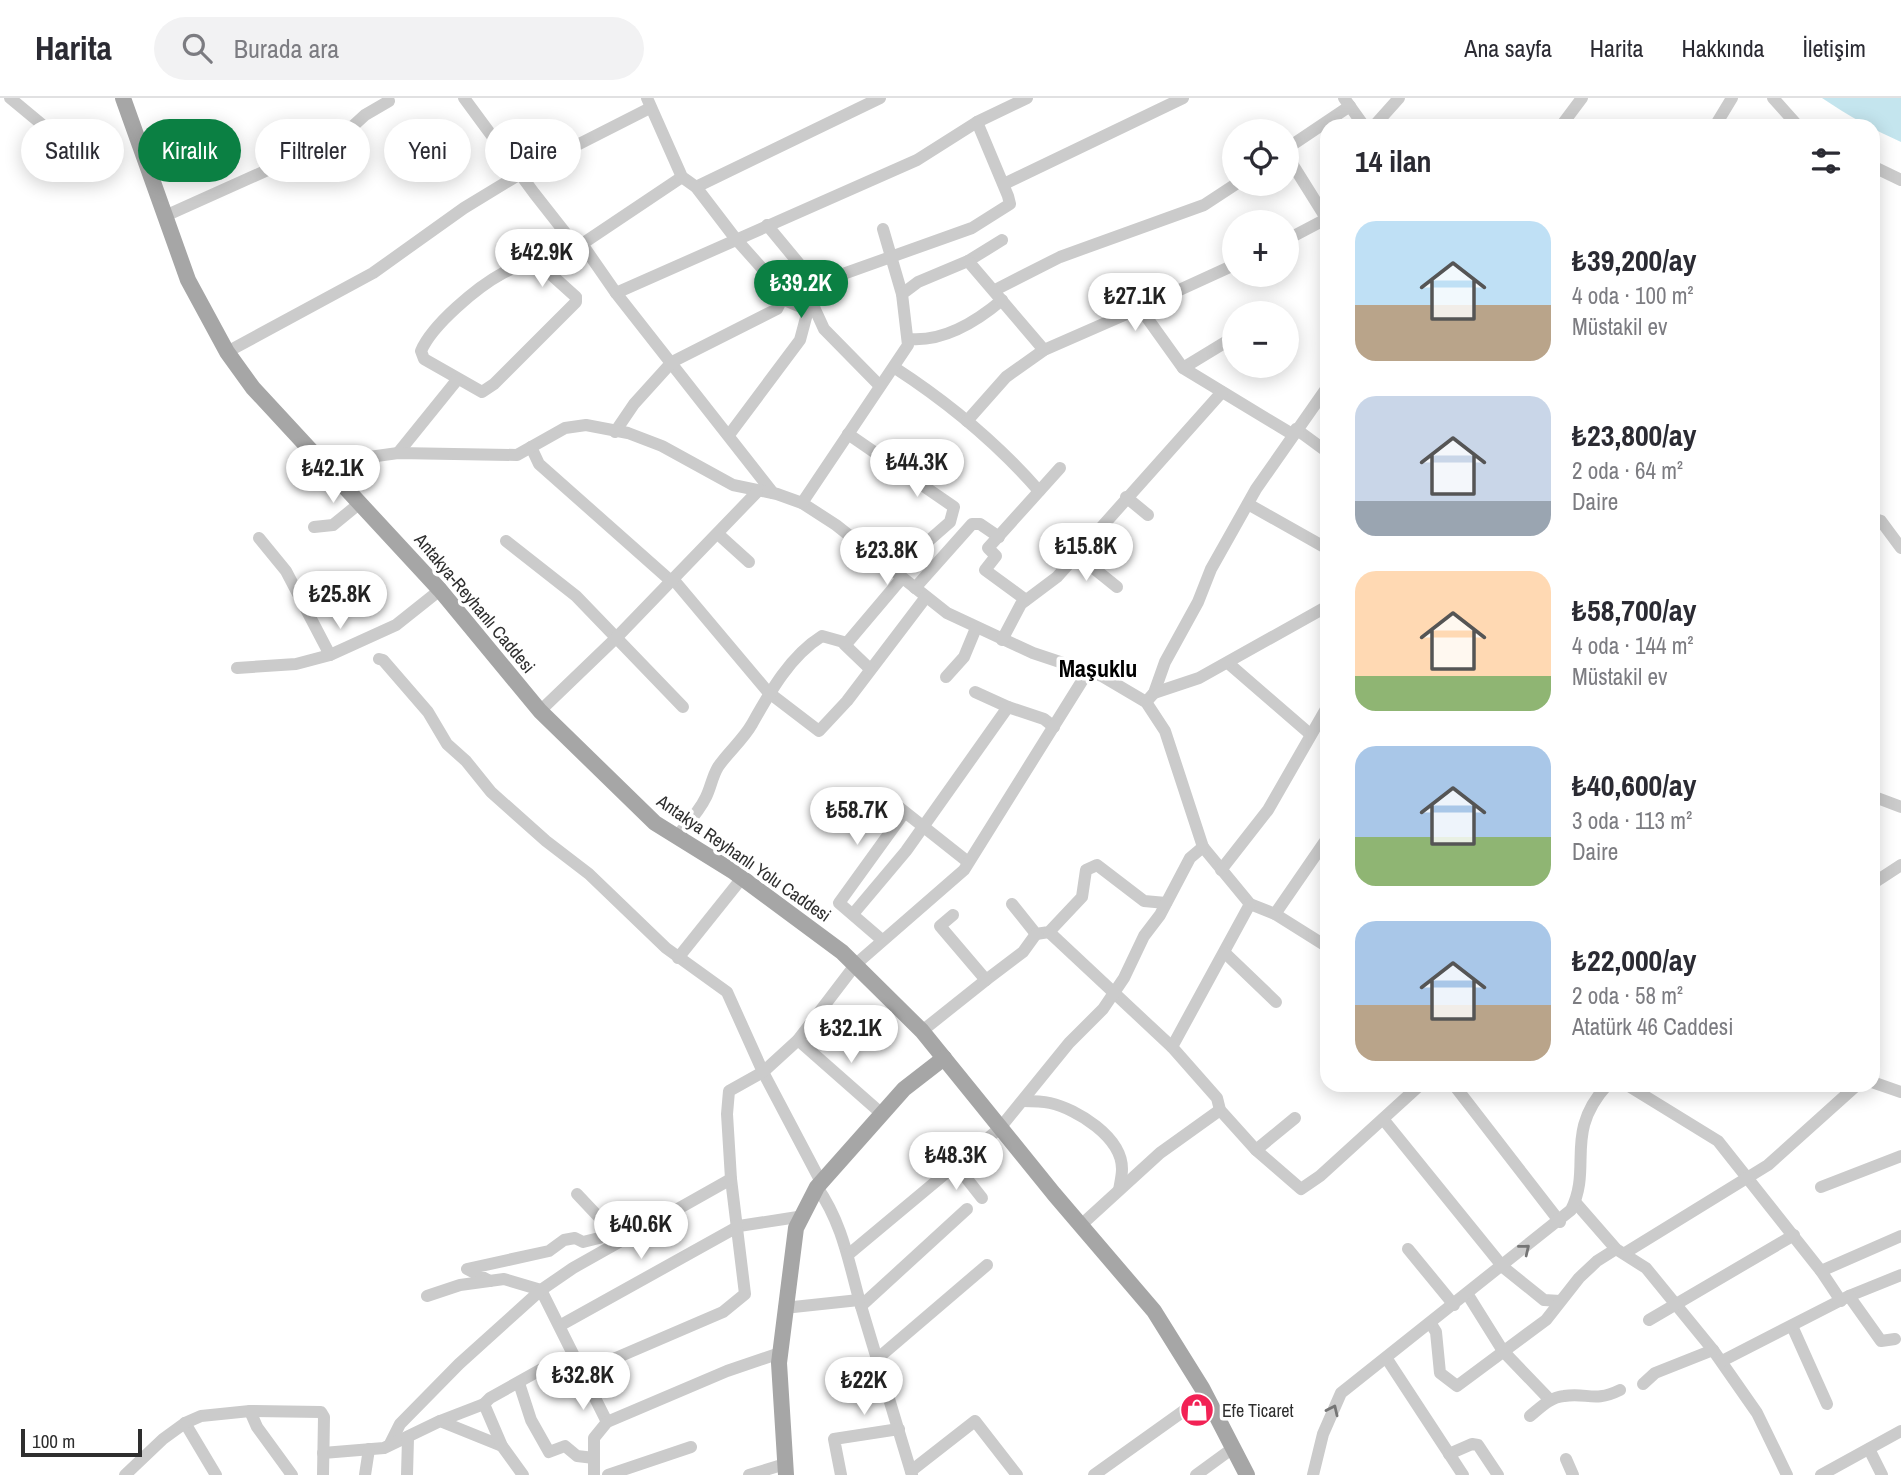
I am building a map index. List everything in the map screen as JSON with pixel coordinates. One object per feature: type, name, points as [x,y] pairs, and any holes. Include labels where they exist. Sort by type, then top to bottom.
[{"type":"main road","name":"Antakya-Reyhanlı Caddesi","points":[[122,98],[188,280],[227,352],[253,388],[440,590],[540,710]]},
{"type":"main road","name":"Antakya Reyhanlı Yolu Caddesi","points":[[540,710],[655,823],[742,878],[856,964],[922,1031],[1080,1226],[1154,1311],[1206,1395],[1247,1475]]},
{"type":"main road","points":[[786,1470],[780,1353],[796,1228],[819,1185],[919,1075],[944,1058]]},
{"type":"street","points":[[10,98],[35,119]]},
{"type":"street","points":[[464,98],[485,126]]},
{"type":"street","points":[[696,187],[880,98]]},
{"type":"street","points":[[616,293],[734,238],[917,160],[977,122],[1027,98]]},
{"type":"street","points":[[1004,184],[1183,98]]},
{"type":"street","points":[[1380,119],[1399,98]]},
{"type":"street","points":[[1566,119],[1582,98]]},
{"type":"street","points":[[1719,119],[1731,98]]},
{"type":"street","points":[[1773,98],[1792,119]]},
{"type":"street","points":[[165,216],[341,137],[365,115],[388,100]]},
{"type":"street","points":[[1326,119],[1347,102],[1359,119]]},
{"type":"street","points":[[581,140],[649,103],[682,177],[696,187],[734,238],[768,275],[782,299],[810,308],[824,330],[880,386]]},
{"type":"street","points":[[815,284],[892,259],[972,228],[1005,210],[1010,204],[1004,184],[977,122]]},
{"type":"street","points":[[1299,141],[1320,124]]},
{"type":"street","points":[[1880,170],[1901,180]]},
{"type":"street","points":[[1299,173],[1320,208]]},
{"type":"street","points":[[582,244],[682,177]]},
{"type":"street","points":[[227,352],[373,273],[464,208],[507,182]]},
{"type":"street","points":[[526,182],[567,235],[582,244],[616,293],[729,435],[770,492],[803,503],[836,525],[947,613],[1002,640],[1087,673],[1102,676],[1150,697],[1165,731],[1203,847],[1250,904],[1275,914],[1320,942]]},
{"type":"street","points":[[909,339],[926,340],[954,331],[999,295],[1060,257],[1204,205],[1222,193]]},
{"type":"street","points":[[1299,233],[1320,221]]},
{"type":"street","points":[[729,435],[800,340],[810,308],[821,297],[815,284],[767,225]]},
{"type":"street","points":[[803,503],[880,386],[895,368],[909,339],[902,294],[883,229]]},
{"type":"street","points":[[536,261],[576,297],[576,302],[482,392],[424,359],[421,351],[426,339],[481,288],[501,274],[547,255],[567,235]]},
{"type":"street","points":[[902,294],[918,282],[968,261],[1002,240]]},
{"type":"street","points":[[968,261],[1044,350]]},
{"type":"street","points":[[967,421],[1006,377],[1044,350],[1222,270]]},
{"type":"street","points":[[615,432],[634,404],[672,362],[777,309],[782,299]]},
{"type":"street","points":[[1140,308],[1183,368],[1320,448]]},
{"type":"street","points":[[1183,368],[1222,344]]},
{"type":"street","points":[[895,368],[940,397],[1009,457],[1039,492]]},
{"type":"street","points":[[397,453],[457,380]]},
{"type":"street","points":[[1002,640],[1021,604],[1057,577],[1223,392]]},
{"type":"street","points":[[1150,697],[1211,569],[1248,503],[1320,397]]},
{"type":"street","points":[[327,468],[355,459],[397,453],[501,456],[517,454],[574,425],[615,432],[662,446],[733,485],[777,494]]},
{"type":"street","points":[[844,644],[898,575],[950,522],[954,507],[848,434]]},
{"type":"street","points":[[531,447],[538,464],[672,580],[768,692],[819,731],[847,701],[869,668],[926,597]]},
{"type":"street","points":[[1026,600],[985,570],[996,556],[988,548],[1060,468]]},
{"type":"street","points":[[540,710],[617,637],[757,492]]},
{"type":"street","points":[[1126,497],[1148,515]]},
{"type":"street","points":[[314,527],[333,525],[360,502]]},
{"type":"street","points":[[1248,503],[1320,545]]},
{"type":"street","points":[[1880,521],[1901,548]]},
{"type":"street","points":[[915,589],[972,524],[980,524],[999,537]]},
{"type":"street","points":[[718,534],[749,562]]},
{"type":"street","points":[[259,538],[286,571],[330,655]]},
{"type":"street","points":[[506,541],[576,597],[683,707]]},
{"type":"street","points":[[1076,554],[1117,587]]},
{"type":"street","points":[[237,668],[296,664],[330,655],[396,625],[440,590]]},
{"type":"street","points":[[1150,697],[1199,678],[1320,610]]},
{"type":"street","points":[[946,677],[964,657],[976,628]]},
{"type":"street","points":[[677,836],[708,795],[711,778],[750,727],[768,692],[811,643],[822,636],[844,644],[869,668]]},
{"type":"street","points":[[379,659],[383,660],[428,712],[447,744],[466,761],[491,792],[546,841],[589,874],[678,958],[727,992],[763,1072],[832,1208],[849,1254],[860,1303],[911,1473],[975,1421],[1017,1475]]},
{"type":"street","points":[[1227,663],[1311,734]]},
{"type":"street","points":[[581,1373],[723,1311],[745,1294],[739,1226],[731,1179],[727,1114],[729,1091],[763,1072],[798,1040],[856,964],[931,902],[964,870],[1087,673]]},
{"type":"street","points":[[975,692],[1044,719],[1054,727]]},
{"type":"street","points":[[853,914],[924,826],[1008,707]]},
{"type":"street","points":[[1221,870],[1268,810],[1320,719]]},
{"type":"street","points":[[1880,798],[1901,807]]},
{"type":"street","points":[[1880,803],[1888,800]]},
{"type":"street","points":[[891,801],[968,862]]},
{"type":"street","points":[[883,940],[839,903],[904,813]]},
{"type":"street","points":[[849,1254],[1000,1128],[1048,1067],[1103,1009],[1190,858],[1203,847]]},
{"type":"street","points":[[1275,914],[1320,849]]},
{"type":"street","points":[[1880,879],[1901,865]]},
{"type":"street","points":[[922,1031],[1023,952],[1082,897],[1086,870],[1091,866],[1104,868],[1144,901],[1166,903]]},
{"type":"street","points":[[678,958],[742,878]]},
{"type":"street","points":[[1012,904],[1172,1047],[1217,1098],[1220,1110],[1256,1150],[1301,1189],[1320,1176],[1412,1092]]},
{"type":"street","points":[[1172,1047],[1250,904]]},
{"type":"street","points":[[953,915],[940,926],[986,980]]},
{"type":"street","points":[[1225,953],[1276,1002]]},
{"type":"street","points":[[798,1040],[882,1114]]},
{"type":"street","points":[[1880,1085],[1901,1092]]},
{"type":"street","points":[[1459,1092],[1560,1222]]},
{"type":"street","points":[[1313,1475],[1323,1434],[1341,1394],[1560,1222],[1575,1202],[1584,1119],[1602,1092]]},
{"type":"street","points":[[1639,1092],[1718,1141],[1750,1177],[1821,1271],[1881,1341],[1899,1340]]},
{"type":"street","points":[[1431,1324],[1436,1332],[1440,1373],[1454,1386],[1546,1320],[1597,1261],[1620,1251],[1768,1165],[1849,1092]]},
{"type":"street","points":[[1023,1101],[1050,1103],[1076,1113],[1102,1132],[1115,1148],[1123,1167],[1119,1191]]},
{"type":"street","points":[[1080,1226],[1160,1153],[1220,1110]]},
{"type":"street","points":[[1256,1150],[1295,1118]]},
{"type":"street","points":[[1383,1119],[1503,1267],[1544,1300],[1560,1301]]},
{"type":"street","points":[[1821,1187],[1901,1156]]},
{"type":"street","points":[[956,1165],[982,1198]]},
{"type":"street","points":[[390,1444],[400,1424],[541,1290],[573,1268],[731,1179]]},
{"type":"street","points":[[577,1194],[610,1229],[627,1238]]},
{"type":"street","points":[[1575,1202],[1620,1251],[1646,1268],[1722,1361],[1757,1413],[1787,1475]]},
{"type":"street","points":[[784,1308],[860,1303],[967,1209]]},
{"type":"street","points":[[561,1325],[739,1226],[803,1216]]},
{"type":"street","points":[[491,1281],[467,1269],[549,1251],[564,1240],[575,1238],[583,1242],[599,1238],[610,1229]]},
{"type":"street","points":[[1649,1320],[1794,1235]]},
{"type":"street","points":[[1821,1271],[1901,1236]]},
{"type":"street","points":[[1408,1249],[1454,1305]]},
{"type":"street","points":[[877,1359],[987,1265]]},
{"type":"street","points":[[1722,1361],[1845,1298],[1901,1275]]},
{"type":"street","points":[[428,1296],[460,1285],[504,1279],[541,1290],[561,1325],[581,1373],[579,1392]]},
{"type":"street","points":[[1468,1295],[1503,1351],[1550,1400]]},
{"type":"street","points":[[1792,1326],[1827,1404]]},
{"type":"street","points":[[1643,1384],[1655,1373],[1713,1350]]},
{"type":"street","points":[[594,1475],[594,1438],[607,1422],[727,1371],[780,1353]]},
{"type":"street","points":[[1387,1359],[1463,1475]]},
{"type":"street","points":[[323,1453],[369,1448],[408,1438],[440,1421],[484,1404],[558,1360],[579,1392],[607,1422]]},
{"type":"street","points":[[519,1383],[531,1420],[549,1451],[565,1446],[577,1456],[594,1458]]},
{"type":"street","points":[[1530,1416],[1550,1400],[1563,1396],[1591,1399],[1620,1390]]},
{"type":"street","points":[[1094,1475],[1206,1395]]},
{"type":"street","points":[[484,1404],[502,1446],[523,1475]]},
{"type":"street","points":[[250,1411],[257,1427],[292,1475]]},
{"type":"street","points":[[125,1475],[185,1423],[201,1416],[250,1411],[321,1412],[324,1417],[323,1475]]},
{"type":"street","points":[[440,1421],[502,1446]]},
{"type":"street","points":[[185,1423],[216,1475]]},
{"type":"street","points":[[841,1475],[834,1438],[899,1429]]},
{"type":"street","points":[[1826,1474],[1901,1431]]},
{"type":"street","points":[[408,1438],[408,1475]]},
{"type":"street","points":[[1449,1454],[1478,1444],[1498,1475]]},
{"type":"street","points":[[608,1475],[691,1447]]},
{"type":"street","points":[[365,1475],[369,1448]]},
{"type":"street","points":[[1196,1475],[1233,1448]]},
{"type":"street","points":[[1869,1449],[1882,1475]]},
{"type":"street","points":[[1566,1459],[1573,1475]]},
{"type":"street","points":[[749,1475],[786,1470]]},
{"type":"water","points":[[1822,98],[1901,98],[1901,142],[1880,132],[1880,119],[1856,119]]},
{"type":"place","name":"Efe Ticaret","points":[[1197,1410]]},
{"type":"district","name":"Maşuklu","points":[[1098,668]]}]
